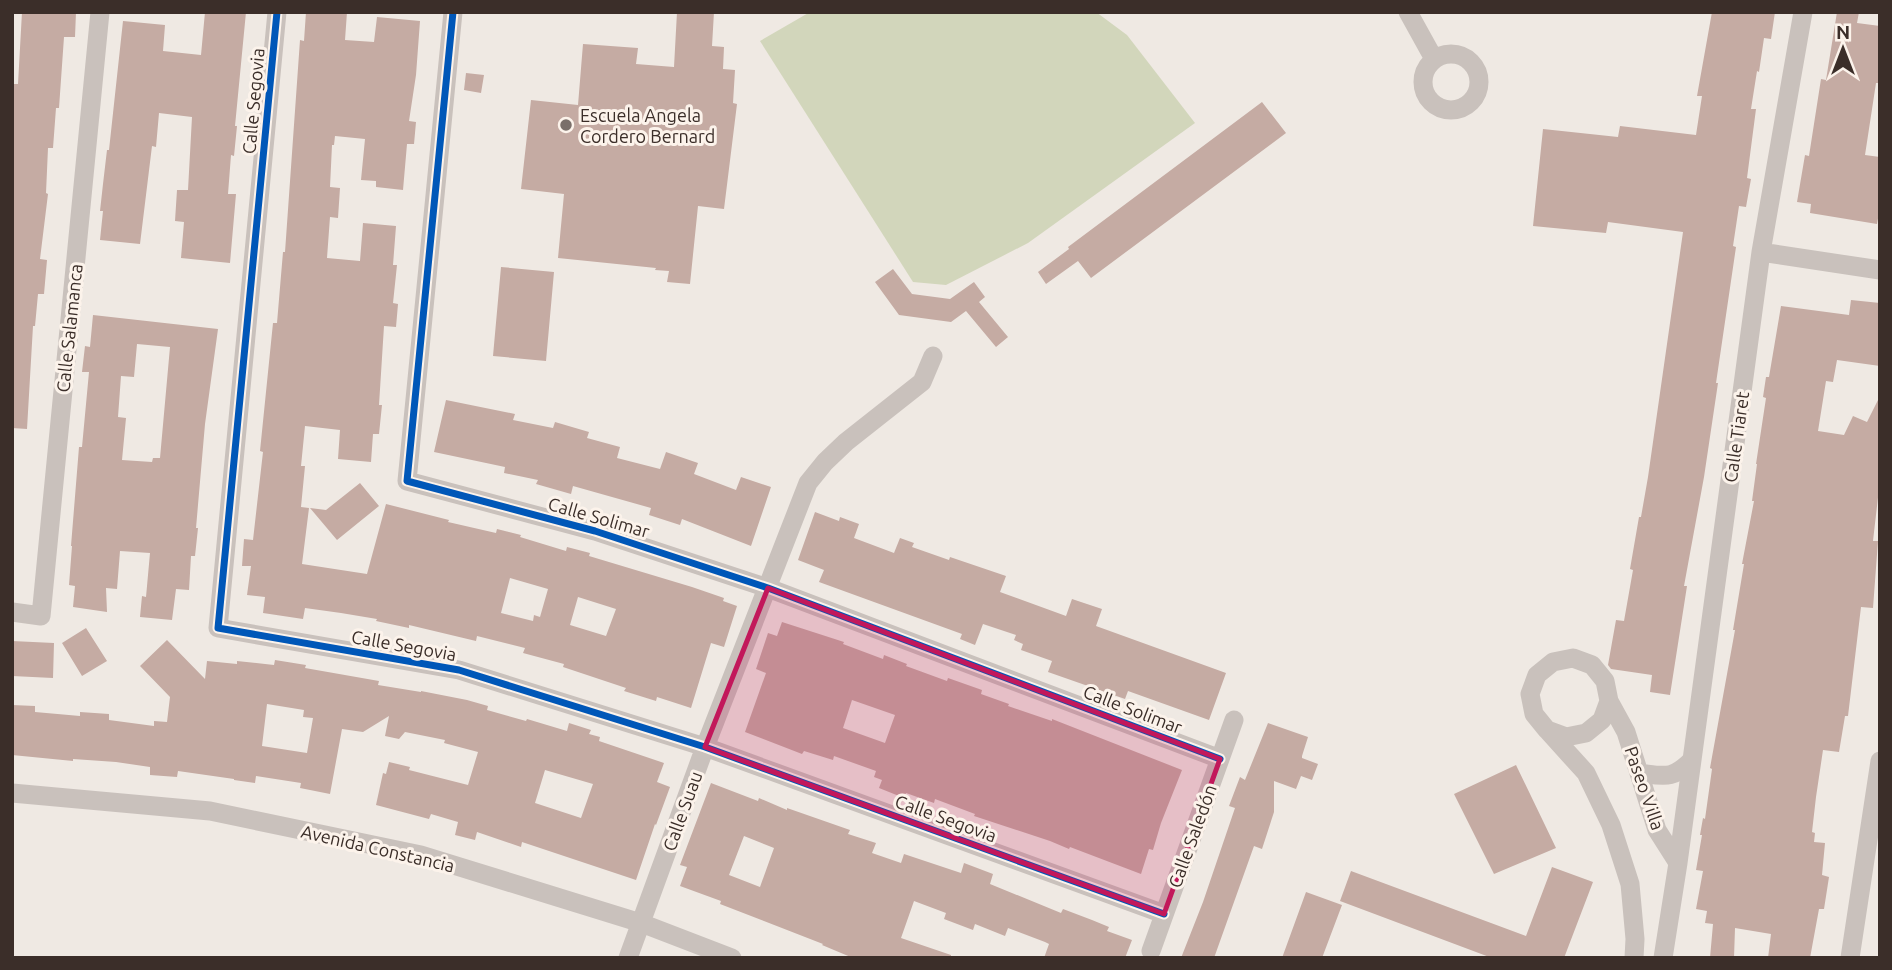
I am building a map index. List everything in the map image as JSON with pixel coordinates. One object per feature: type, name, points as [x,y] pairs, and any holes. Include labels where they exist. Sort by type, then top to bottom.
[{"type":"street","name":"Calle Salamanca","points":[[12,612],[41,616],[100,12]]},
{"type":"street","name":"Calle Segovia","points":[[277,12],[218,628],[459,670],[705,747],[1164,914]]},
{"type":"street","name":"Calle Solimar","points":[[453,12],[407,481],[595,531],[768,588],[1220,759]]},
{"type":"street","points":[[1408,12],[1434,59]]},
{"type":"street","name":"Calle Tiaret","points":[[1678,863],[1761,252],[1802,12]]},
{"type":"street","points":[[1761,252],[1880,270]]},
{"type":"street","name":"Calle Suau","points":[[628,958],[705,747],[808,483],[846,442],[922,382],[933,355]]},
{"type":"street","name":"Paseo Villa","points":[[1634,958],[1630,884],[1611,825],[1586,773],[1534,714],[1530,694],[1537,675],[1553,662],[1573,658],[1592,665],[1605,681],[1609,701],[1626,732],[1657,830],[1678,863]]},
{"type":"street","points":[[1547,730],[1566,737],[1586,733],[1602,720],[1609,701]]},
{"type":"street","name":"Calle Saledón","points":[[1151,951],[1234,720]]},
{"type":"street","points":[[1639,773],[1665,776],[1680,772],[1692,760]]},
{"type":"street","points":[[1850,958],[1880,761]]},
{"type":"street","name":"Avenida Constancia","points":[[12,793],[210,811],[421,855],[641,923],[732,958]]},
{"type":"street","points":[[1663,958],[1678,863]]},
{"type":"highlighted area","points":[[768,588],[1220,759],[1164,914],[705,747]]},
{"type":"green space","points":[[810,12],[1096,12],[1127,35],[1195,123],[1028,243],[946,285],[913,282],[760,41]]},
{"type":"building","points":[[22,12],[76,12],[75,37],[64,37],[59,108],[56,108],[53,148],[48,148],[48,194],[40,259],[47,260],[44,294],[38,294],[33,326],[27,429],[12,428],[12,84],[18,84]]},
{"type":"building","points":[[205,12],[246,12],[237,126],[234,156],[231,155],[228,194],[236,194],[230,263],[181,258],[184,222],[175,221],[177,190],[188,190],[192,117],[159,113],[156,147],[152,146],[140,244],[100,240],[103,211],[100,211],[123,21],[165,25],[163,51],[201,55]]},
{"type":"building","points":[[306,12],[347,12],[345,40],[374,42],[377,17],[420,21],[409,121],[416,122],[414,144],[407,144],[403,190],[376,187],[376,181],[361,180],[365,139],[335,136],[332,145],[330,187],[340,188],[338,218],[330,217],[327,258],[360,261],[363,223],[396,226],[393,265],[397,265],[393,303],[398,304],[396,327],[384,326],[379,405],[382,405],[379,434],[373,434],[371,462],[338,459],[340,430],[305,426],[301,507],[309,508],[302,564],[367,574],[386,504],[449,520],[448,522],[496,533],[497,529],[521,535],[520,537],[566,551],[567,547],[590,553],[589,556],[724,598],[723,601],[737,606],[724,647],[711,643],[691,708],[657,697],[656,701],[624,691],[626,688],[563,667],[564,664],[523,653],[525,648],[477,636],[476,641],[409,625],[409,628],[376,621],[377,619],[305,608],[303,619],[263,613],[265,597],[247,595],[251,566],[242,566],[244,539],[253,540],[273,323],[277,323],[285,252],[300,40],[304,41]],"holes":[[[510,578],[548,589],[540,617],[534,615],[533,621],[501,613]],[[578,597],[616,609],[606,636],[570,625]]]},
{"type":"building","points":[[677,12],[714,12],[712,46],[724,47],[723,69],[735,70],[733,103],[737,104],[724,209],[698,206],[690,284],[667,282],[669,271],[655,270],[656,268],[558,258],[564,194],[521,189],[531,100],[578,105],[583,44],[638,48],[636,64],[674,67]]},
{"type":"building","points":[[1712,12],[1775,12],[1771,39],[1764,38],[1751,109],[1756,109],[1747,178],[1751,179],[1746,207],[1739,206],[1718,383],[1684,586],[1687,586],[1670,695],[1650,692],[1652,675],[1611,669],[1608,665],[1616,620],[1624,621],[1633,570],[1630,569],[1648,477],[1683,232],[1608,222],[1606,233],[1533,226],[1543,129],[1618,137],[1620,126],[1696,135],[1702,96],[1697,96]]},
{"type":"building","points":[[1837,12],[1859,12],[1857,23],[1880,26],[1880,83],[1876,83],[1865,155],[1880,157],[1880,207],[1877,224],[1810,213],[1811,204],[1797,202],[1805,155],[1809,156],[1821,79],[1826,80]]},
{"type":"building","points":[[466,73],[484,75],[481,93],[464,90]]},
{"type":"building","points":[[1262,102],[1286,133],[1091,278],[1078,261],[1046,284],[1038,272]]},
{"type":"building","points":[[501,267],[554,272],[546,361],[493,356]]},
{"type":"building","points":[[893,269],[912,294],[950,299],[974,282],[985,297],[979,302],[1008,337],[996,347],[966,311],[951,322],[899,315],[875,282]]},
{"type":"building","points":[[1851,300],[1880,303],[1880,366],[1837,360],[1833,382],[1826,381],[1818,431],[1844,435],[1853,416],[1867,422],[1880,396],[1880,480],[1873,541],[1878,541],[1873,608],[1861,607],[1848,716],[1845,716],[1839,752],[1823,750],[1816,797],[1812,832],[1815,833],[1814,842],[1825,843],[1822,875],[1829,877],[1824,909],[1819,909],[1810,958],[1768,958],[1771,934],[1735,928],[1734,958],[1710,958],[1713,924],[1705,923],[1707,911],[1696,909],[1703,871],[1696,870],[1754,501],[1766,377],[1769,377],[1781,306],[1849,315]]},
{"type":"building","points":[[93,315],[218,329],[205,424],[195,556],[191,556],[189,590],[176,589],[172,620],[140,617],[142,596],[146,597],[150,553],[120,551],[117,589],[106,588],[107,612],[73,607],[75,586],[69,585],[71,546],[79,447],[82,447],[89,372],[82,372],[85,346],[90,347]],"holes":[[[137,344],[170,347],[160,458],[153,458],[152,462],[122,460],[126,418],[118,417],[121,376],[134,377]]]},
{"type":"building","points":[[446,400],[515,414],[513,420],[553,428],[555,422],[589,432],[587,438],[620,447],[617,458],[660,469],[666,452],[698,463],[694,474],[736,490],[741,477],[771,487],[751,546],[682,519],[680,525],[649,515],[651,508],[573,486],[571,494],[536,484],[538,480],[504,473],[505,467],[434,452]]},
{"type":"building","points":[[360,483],[379,506],[337,540],[310,508],[326,510]]},
{"type":"building","points":[[815,512],[839,521],[840,517],[859,524],[854,538],[894,553],[900,538],[914,543],[912,547],[1006,576],[1000,592],[1066,616],[1072,599],[1102,609],[1096,626],[1226,673],[1209,720],[1128,691],[1125,699],[1048,672],[1052,661],[1021,650],[1023,644],[1014,640],[1016,635],[983,624],[975,645],[960,639],[962,634],[819,582],[824,570],[798,560]]},
{"type":"building","points":[[782,622],[844,642],[843,644],[883,659],[884,655],[947,681],[948,678],[982,690],[981,694],[1009,704],[1008,706],[1052,719],[1182,770],[1153,850],[1149,849],[1141,874],[1070,847],[1069,849],[974,816],[975,814],[935,799],[934,803],[906,793],[904,798],[879,788],[882,780],[874,777],[876,771],[834,756],[833,760],[804,751],[802,754],[745,732],[766,673],[756,669],[768,633],[777,636]],"holes":[[[852,700],[895,715],[885,743],[843,728]]]},
{"type":"building","points":[[86,628],[107,661],[82,676],[62,643]]},
{"type":"building","points":[[167,640],[205,679],[207,661],[274,665],[275,660],[379,681],[378,685],[467,700],[488,706],[487,710],[567,731],[569,723],[591,730],[589,734],[600,737],[599,741],[664,763],[657,782],[670,787],[636,880],[522,842],[521,847],[477,832],[475,840],[455,835],[458,822],[431,814],[429,819],[376,805],[383,773],[386,774],[389,762],[468,785],[478,752],[444,743],[445,740],[405,732],[399,739],[385,736],[389,716],[363,732],[342,729],[330,794],[300,788],[301,783],[256,776],[255,783],[178,771],[177,777],[150,775],[150,767],[116,762],[12,755],[12,705],[35,706],[35,712],[80,716],[80,712],[109,714],[109,720],[154,726],[154,721],[167,722],[170,697],[140,666]],"holes":[[[267,704],[304,710],[303,717],[313,718],[307,753],[262,746]],[[545,770],[593,784],[581,818],[535,803]]]},
{"type":"building","points":[[12,641],[54,643],[53,678],[12,676]]},
{"type":"building","points":[[1268,723],[1308,737],[1302,758],[1318,764],[1312,780],[1301,776],[1296,789],[1274,781],[1274,812],[1262,849],[1254,846],[1214,958],[1181,958],[1235,808],[1229,806],[1240,777],[1245,780]]},
{"type":"building","points":[[1516,765],[1556,848],[1494,874],[1454,794]]},
{"type":"building","points":[[711,783],[850,830],[848,834],[876,843],[872,853],[901,863],[904,854],[961,873],[964,863],[993,874],[990,884],[1061,913],[1063,909],[1092,920],[1109,927],[1107,931],[1132,940],[1125,958],[1044,958],[1049,944],[1045,942],[1008,928],[1005,936],[975,924],[973,930],[944,919],[946,913],[914,901],[901,938],[951,955],[951,958],[853,958],[680,886],[687,867],[680,865]],"holes":[[[744,836],[774,848],[760,887],[729,875]]]},
{"type":"building","points":[[1552,867],[1593,882],[1564,958],[1492,958],[1340,901],[1351,871],[1526,936]]},
{"type":"building","points":[[1306,892],[1342,905],[1322,958],[1282,958]]},
{"type":"cycle path","points":[[277,12],[218,628],[459,670],[705,747],[1164,914]]},
{"type":"cycle path","points":[[453,12],[407,481],[595,531],[768,588],[1220,759]]},
{"type":"place","name":"Escuela Angela Cordero Bernard","points":[[566,125]]}]
